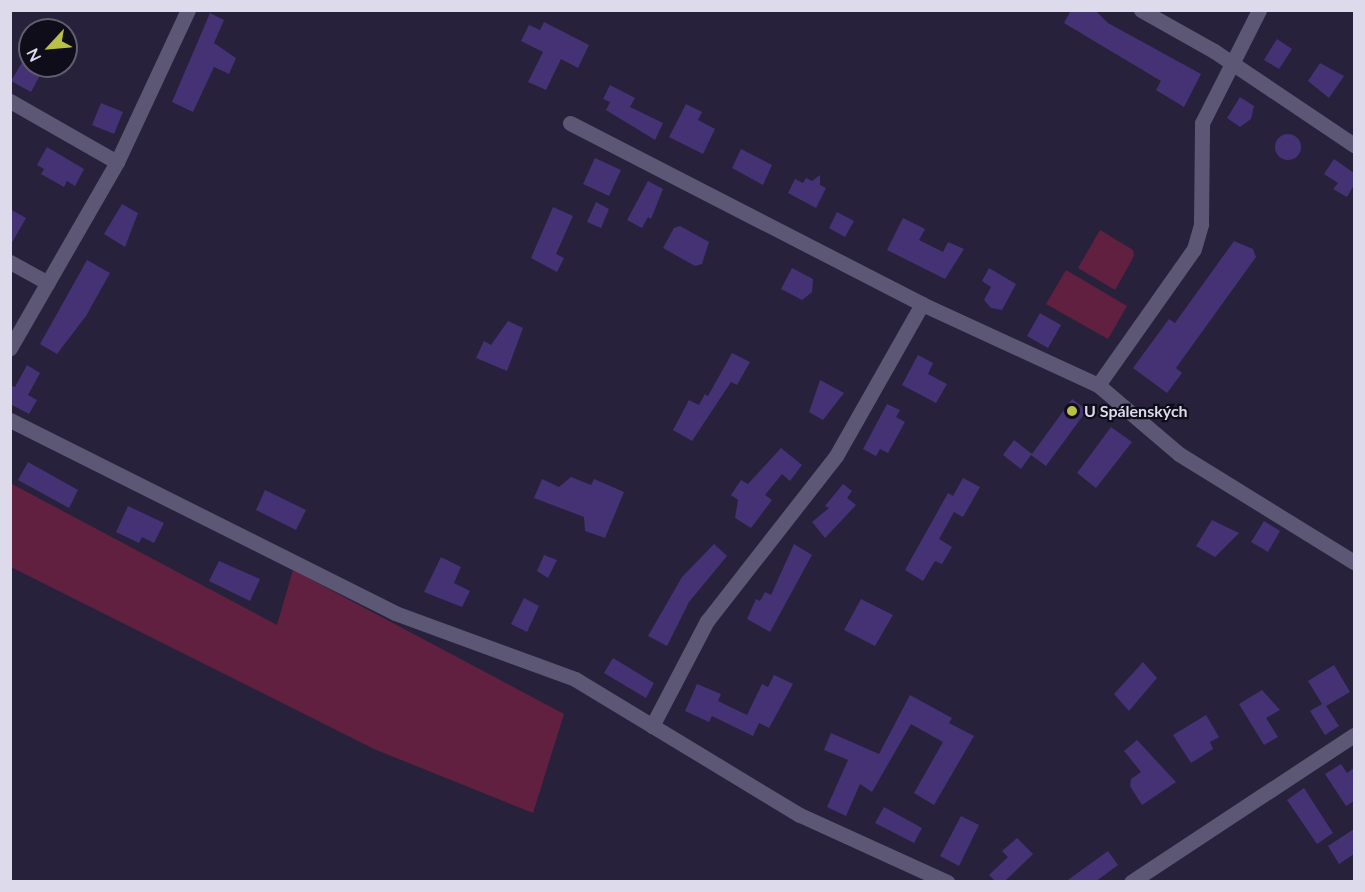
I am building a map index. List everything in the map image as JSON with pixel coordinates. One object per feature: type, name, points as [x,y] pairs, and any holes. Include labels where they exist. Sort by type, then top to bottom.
[{"type":"street","points":[[10,348],[117,162],[188,10]]},
{"type":"street","points":[[1141,10],[1230,62],[1354,145]]},
{"type":"street","points":[[1098,385],[1197,241],[1200,138],[1207,110],[1259,10]]},
{"type":"street","points":[[10,101],[117,162]]},
{"type":"street","points":[[570,123],[922,304],[1098,385],[1179,454],[1354,562]]},
{"type":"street","points":[[10,262],[48,283]]},
{"type":"street","points":[[652,726],[702,629],[836,456],[922,304]]},
{"type":"street","points":[[10,420],[405,617],[574,680],[826,830],[947,882]]},
{"type":"street","points":[[1131,882],[1354,735]]},
{"type":"shaded area","points":[[1100,230],[1133,250],[1134,256],[1115,290],[1078,268]]},
{"type":"shaded area","points":[[1066,270],[1127,306],[1108,339],[1046,304]]},
{"type":"shaded area","points":[[10,483],[277,625],[293,570],[564,714],[533,813],[374,749],[11,567]]},
{"type":"building","points":[[1071,10],[1095,10],[1108,23],[1201,74],[1184,107],[1156,90],[1161,81],[1064,23]]},
{"type":"building","points":[[210,13],[224,20],[214,43],[236,58],[229,74],[214,67],[193,112],[172,102]]},
{"type":"building","points":[[544,22],[589,45],[578,68],[561,59],[546,90],[528,82],[543,52],[521,41],[529,25],[540,30]]},
{"type":"building","points":[[1277,39],[1292,49],[1279,69],[1264,60]]},
{"type":"building","points":[[1320,63],[1344,76],[1329,98],[1308,81]]},
{"type":"building","points":[[18,69],[18,78],[39,78],[31,92],[11,81]]},
{"type":"building","points":[[610,85],[635,98],[630,107],[663,123],[655,140],[606,110],[610,102],[603,99]]},
{"type":"building","points":[[1240,97],[1254,106],[1251,119],[1240,127],[1227,118]]},
{"type":"building","points":[[101,103],[123,112],[114,134],[92,125]]},
{"type":"building","points":[[686,104],[702,112],[698,120],[715,129],[703,154],[669,137]]},
{"type":"building","points":[[1288,134],[1297,138],[1301,147],[1297,156],[1288,160],[1279,156],[1275,147],[1279,138]]},
{"type":"building","points":[[47,147],[84,169],[75,186],[67,181],[64,187],[41,174],[44,169],[37,165]]},
{"type":"building","points":[[741,149],[772,165],[763,185],[732,168]]},
{"type":"building","points":[[595,158],[621,170],[609,196],[583,184]]},
{"type":"building","points":[[1334,159],[1354,173],[1354,185],[1347,197],[1333,189],[1338,183],[1324,174]]},
{"type":"building","points":[[820,175],[820,185],[826,188],[816,208],[788,193],[795,179],[803,183],[806,178],[812,181]]},
{"type":"building","points":[[648,181],[663,189],[651,219],[648,217],[642,228],[627,220]]},
{"type":"building","points":[[596,202],[609,209],[601,228],[587,222]]},
{"type":"building","points":[[122,204],[138,213],[125,247],[104,234]]},
{"type":"building","points":[[553,207],[573,216],[556,254],[564,258],[557,272],[531,258]]},
{"type":"building","points":[[10,209],[26,218],[10,246]]},
{"type":"building","points":[[837,212],[854,221],[845,237],[829,228]]},
{"type":"building","points":[[903,218],[925,229],[919,240],[943,252],[948,242],[964,249],[945,279],[887,250]]},
{"type":"building","points":[[680,226],[709,242],[702,264],[695,266],[663,248],[674,228]]},
{"type":"building","points":[[1234,241],[1253,249],[1256,257],[1176,368],[1182,373],[1167,393],[1133,368],[1169,319],[1175,323]]},
{"type":"building","points":[[87,260],[110,273],[86,316],[57,354],[40,344]]},
{"type":"building","points":[[792,268],[813,279],[812,292],[802,300],[781,289]]},
{"type":"building","points":[[989,268],[1016,284],[1002,310],[991,308],[984,300],[991,287],[982,281]]},
{"type":"building","points":[[1040,313],[1061,325],[1048,348],[1027,336]]},
{"type":"building","points":[[508,321],[523,328],[507,371],[476,358],[484,341],[491,345]]},
{"type":"building","points":[[732,353],[750,362],[737,385],[731,382],[692,441],[673,430],[689,400],[699,405],[705,394],[708,396]]},
{"type":"building","points":[[918,355],[933,363],[928,374],[947,384],[936,403],[902,385]]},
{"type":"building","points":[[27,365],[40,373],[28,395],[37,400],[29,414],[10,404],[10,385],[15,387]]},
{"type":"building","points":[[820,380],[844,393],[823,420],[809,412]]},
{"type":"building","points":[[1072,399],[1087,410],[1046,466],[1031,455],[1021,469],[1003,455],[1014,440],[1032,454]]},
{"type":"building","points":[[887,404],[900,410],[896,417],[905,422],[888,453],[880,449],[876,456],[863,449]]},
{"type":"building","points":[[1111,427],[1132,442],[1096,488],[1077,473]]},
{"type":"building","points":[[781,448],[802,465],[790,481],[782,474],[765,495],[772,500],[751,528],[735,518],[738,500],[731,495],[741,480],[748,484]]},
{"type":"building","points":[[28,462],[78,490],[69,508],[18,480]]},
{"type":"building","points":[[571,477],[591,485],[594,479],[624,492],[605,538],[585,531],[584,517],[534,498],[542,479],[559,487]]},
{"type":"building","points":[[963,478],[980,487],[963,517],[954,512],[939,539],[952,547],[942,564],[935,561],[923,581],[905,570],[948,493],[953,496]]},
{"type":"building","points":[[843,484],[852,491],[847,498],[856,505],[825,538],[812,522],[829,508],[825,506]]},
{"type":"building","points":[[265,490],[306,510],[296,530],[256,510]]},
{"type":"building","points":[[128,506],[164,523],[154,543],[142,537],[139,543],[116,532]]},
{"type":"building","points":[[1212,520],[1239,533],[1215,557],[1196,546]]},
{"type":"building","points":[[1264,521],[1280,531],[1268,552],[1251,542]]},
{"type":"building","points":[[714,544],[727,556],[689,602],[667,646],[648,636],[682,577]]},
{"type":"building","points":[[794,544],[812,555],[770,632],[747,619],[756,599],[760,601],[765,592],[771,595]]},
{"type":"building","points":[[544,555],[557,560],[548,578],[537,571]]},
{"type":"building","points":[[441,557],[461,567],[454,583],[470,591],[462,607],[424,592]]},
{"type":"building","points":[[219,561],[260,579],[250,601],[209,581]]},
{"type":"building","points":[[524,598],[539,606],[527,632],[511,624]]},
{"type":"building","points":[[861,599],[893,615],[875,646],[844,630]]},
{"type":"building","points":[[613,658],[654,683],[646,698],[604,673]]},
{"type":"building","points":[[1143,662],[1157,678],[1129,711],[1114,694]]},
{"type":"building","points":[[1334,665],[1350,692],[1326,706],[1339,726],[1325,735],[1310,711],[1322,704],[1308,681]]},
{"type":"building","points":[[774,675],[793,684],[769,728],[759,723],[753,736],[712,716],[709,722],[685,711],[697,684],[721,694],[718,701],[747,715],[762,684],[768,687]]},
{"type":"building","points":[[1262,690],[1280,710],[1266,718],[1278,737],[1264,745],[1239,704]]},
{"type":"building","points":[[910,695],[952,718],[949,723],[974,736],[934,805],[914,793],[943,742],[911,724],[872,792],[860,784],[846,816],[827,807],[848,760],[824,750],[831,733],[879,754]]},
{"type":"building","points":[[1206,715],[1219,737],[1210,742],[1213,749],[1191,763],[1173,735]]},
{"type":"building","points":[[1137,740],[1176,782],[1142,805],[1130,786],[1131,779],[1141,772],[1124,751]]},
{"type":"building","points":[[1341,764],[1347,773],[1354,768],[1354,801],[1346,806],[1325,774]]},
{"type":"building","points":[[1304,788],[1333,833],[1317,844],[1287,800]]},
{"type":"building","points":[[884,807],[922,828],[914,843],[875,823]]},
{"type":"building","points":[[961,816],[979,825],[959,866],[940,856]]},
{"type":"building","points":[[1354,829],[1354,854],[1339,864],[1328,846]]},
{"type":"building","points":[[1017,838],[1033,854],[1004,882],[996,882],[989,875],[1008,857],[1002,851]]},
{"type":"building","points":[[1108,851],[1118,865],[1095,882],[1065,882]]},
{"type":"place","name":"U Spálenských","points":[[1072,411]]}]
